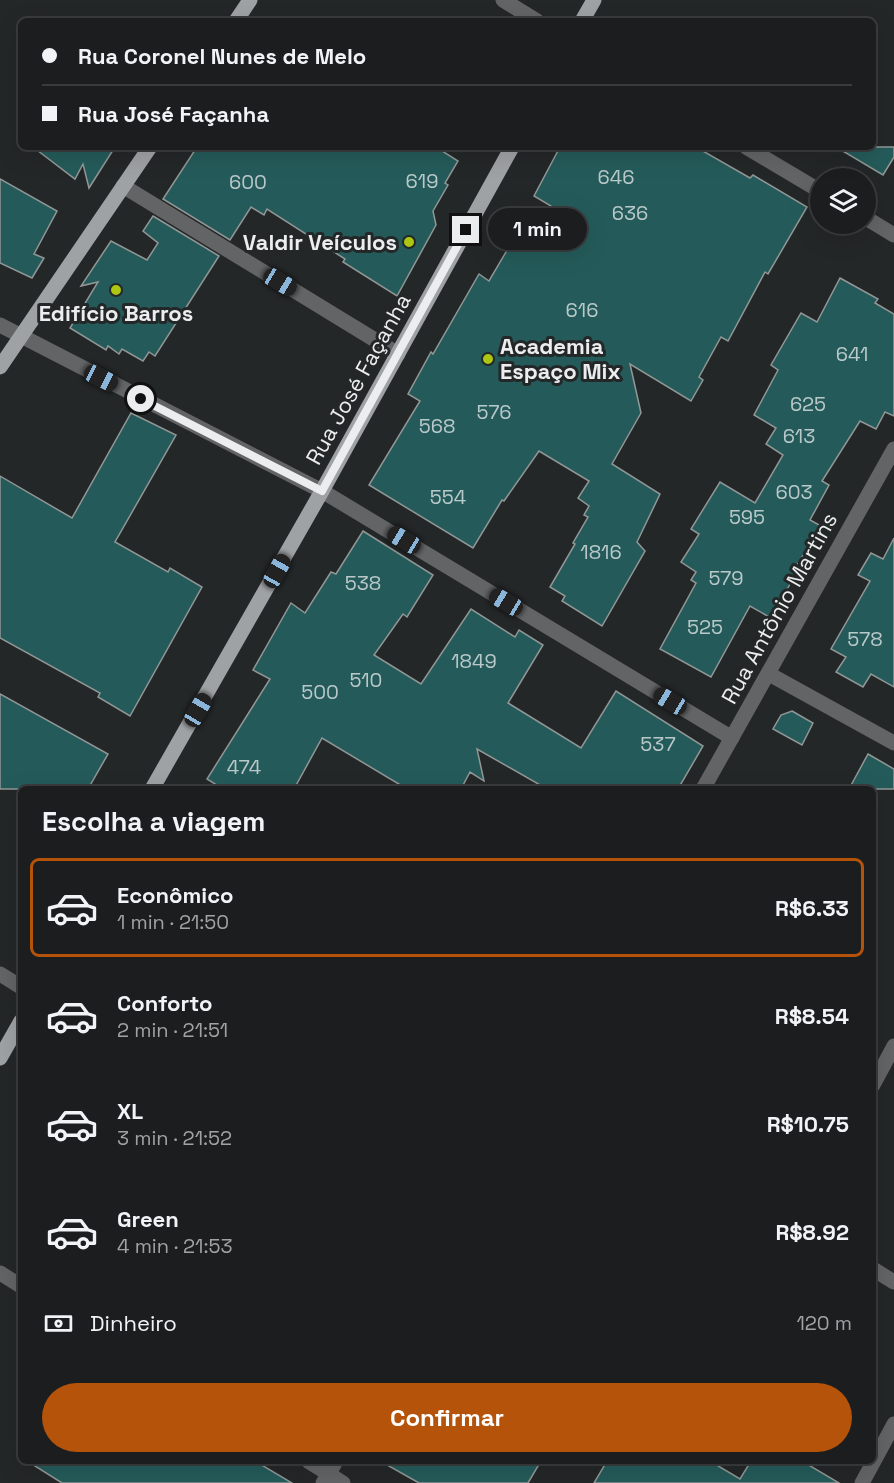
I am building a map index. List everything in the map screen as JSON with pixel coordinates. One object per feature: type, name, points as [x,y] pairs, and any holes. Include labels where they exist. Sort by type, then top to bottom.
[{"type":"main road","points":[[238,18],[250,0]]},
{"type":"main road","points":[[584,18],[594,0]]},
{"type":"main road","points":[[0,368],[148,150]]},
{"type":"main road","name":"Rua José Façanha","points":[[154,786],[322,491],[510,150]]},
{"type":"main road","points":[[0,1058],[18,1026]]},
{"type":"street","points":[[503,0],[532,18]]},
{"type":"street","points":[[751,150],[810,185]]},
{"type":"street","points":[[123,186],[398,354]]},
{"type":"street","points":[[876,224],[894,235]]},
{"type":"street","points":[[0,325],[322,491],[732,738]]},
{"type":"street","name":"Rua Antônio Martins","points":[[705,786],[894,449]]},
{"type":"street","points":[[769,674],[894,743]]},
{"type":"street","points":[[0,974],[18,985]]},
{"type":"street","points":[[876,1079],[894,1046]]},
{"type":"street","points":[[876,1271],[894,1282]]},
{"type":"street","points":[[0,1273],[18,1284]]},
{"type":"street","points":[[876,1457],[894,1424]]},
{"type":"street","points":[[313,1464],[343,1483]]},
{"type":"street","points":[[862,1483],[872,1464]]},
{"type":"building","points":[[876,147],[894,147],[894,157],[883,175],[876,171],[876,168],[871,168],[841,150],[876,150]]},
{"type":"building","points":[[37,150],[113,150],[89,188],[83,164],[75,179]]},
{"type":"building","points":[[195,150],[441,150],[458,161],[433,211],[436,225],[397,296],[343,262],[345,259],[267,209],[264,215],[251,207],[230,240],[163,199]]},
{"type":"building","points":[[558,150],[701,150],[750,178],[753,175],[807,207],[768,274],[765,272],[728,341],[721,337],[699,377],[703,380],[691,401],[630,364],[641,413],[612,464],[660,494],[637,542],[645,551],[602,626],[562,601],[565,596],[550,587],[588,517],[584,515],[589,506],[578,498],[589,481],[539,451],[504,501],[502,500],[473,548],[369,485],[420,401],[408,394],[479,274],[489,281],[513,240],[526,248],[551,206],[534,196]]},
{"type":"building","points":[[0,179],[57,211],[34,254],[44,258],[32,278],[0,263]]},
{"type":"building","points":[[153,216],[219,256],[155,356],[149,352],[143,361],[122,349],[119,354],[108,346],[106,350],[70,328],[98,282],[81,286],[111,241],[147,260],[158,243],[143,231]]},
{"type":"building","points":[[840,278],[878,299],[875,303],[894,314],[894,416],[885,412],[876,429],[860,421],[822,481],[829,485],[810,520],[821,526],[793,572],[794,577],[771,618],[750,606],[711,677],[660,649],[696,583],[691,580],[696,572],[681,562],[699,534],[691,529],[720,482],[755,503],[783,455],[766,444],[776,428],[754,415],[778,370],[771,365],[801,313],[817,322]]},
{"type":"building","points":[[131,413],[176,435],[115,542],[168,572],[170,568],[202,587],[130,716],[98,697],[100,693],[0,638],[0,476],[72,518]]},
{"type":"building","points":[[363,531],[433,575],[407,617],[403,614],[374,655],[421,684],[471,609],[515,637],[519,630],[543,645],[508,703],[581,748],[616,691],[703,746],[680,786],[542,786],[477,749],[484,781],[470,772],[463,786],[402,786],[322,738],[296,786],[218,786],[207,779],[270,679],[253,670],[291,603],[305,613],[331,572],[336,574]]},
{"type":"building","points":[[894,538],[894,687],[871,674],[863,687],[836,672],[846,657],[831,649],[870,581],[858,575],[871,553],[883,559]]},
{"type":"building","points":[[0,694],[108,754],[90,786],[18,786],[18,789],[0,789]]},
{"type":"building","points":[[792,711],[813,723],[802,745],[773,729],[781,715]]},
{"type":"building","points":[[868,754],[894,769],[894,789],[851,786]]},
{"type":"building","points":[[32,1464],[260,1464],[292,1483],[62,1483]]},
{"type":"building","points":[[385,1464],[539,1464],[528,1483],[419,1483]]},
{"type":"building","points":[[605,1464],[715,1464],[740,1479],[749,1464],[807,1464],[839,1483],[594,1483]]},
{"type":"place","name":"Valdir Veículos","points":[[409,242]]},
{"type":"place","name":"Edifício Barros","points":[[116,290]]},
{"type":"place","name":"Academia Espaço Mix","points":[[488,359]]},
{"type":"route","points":[[141,399],[322,491],[466,230]]}]
